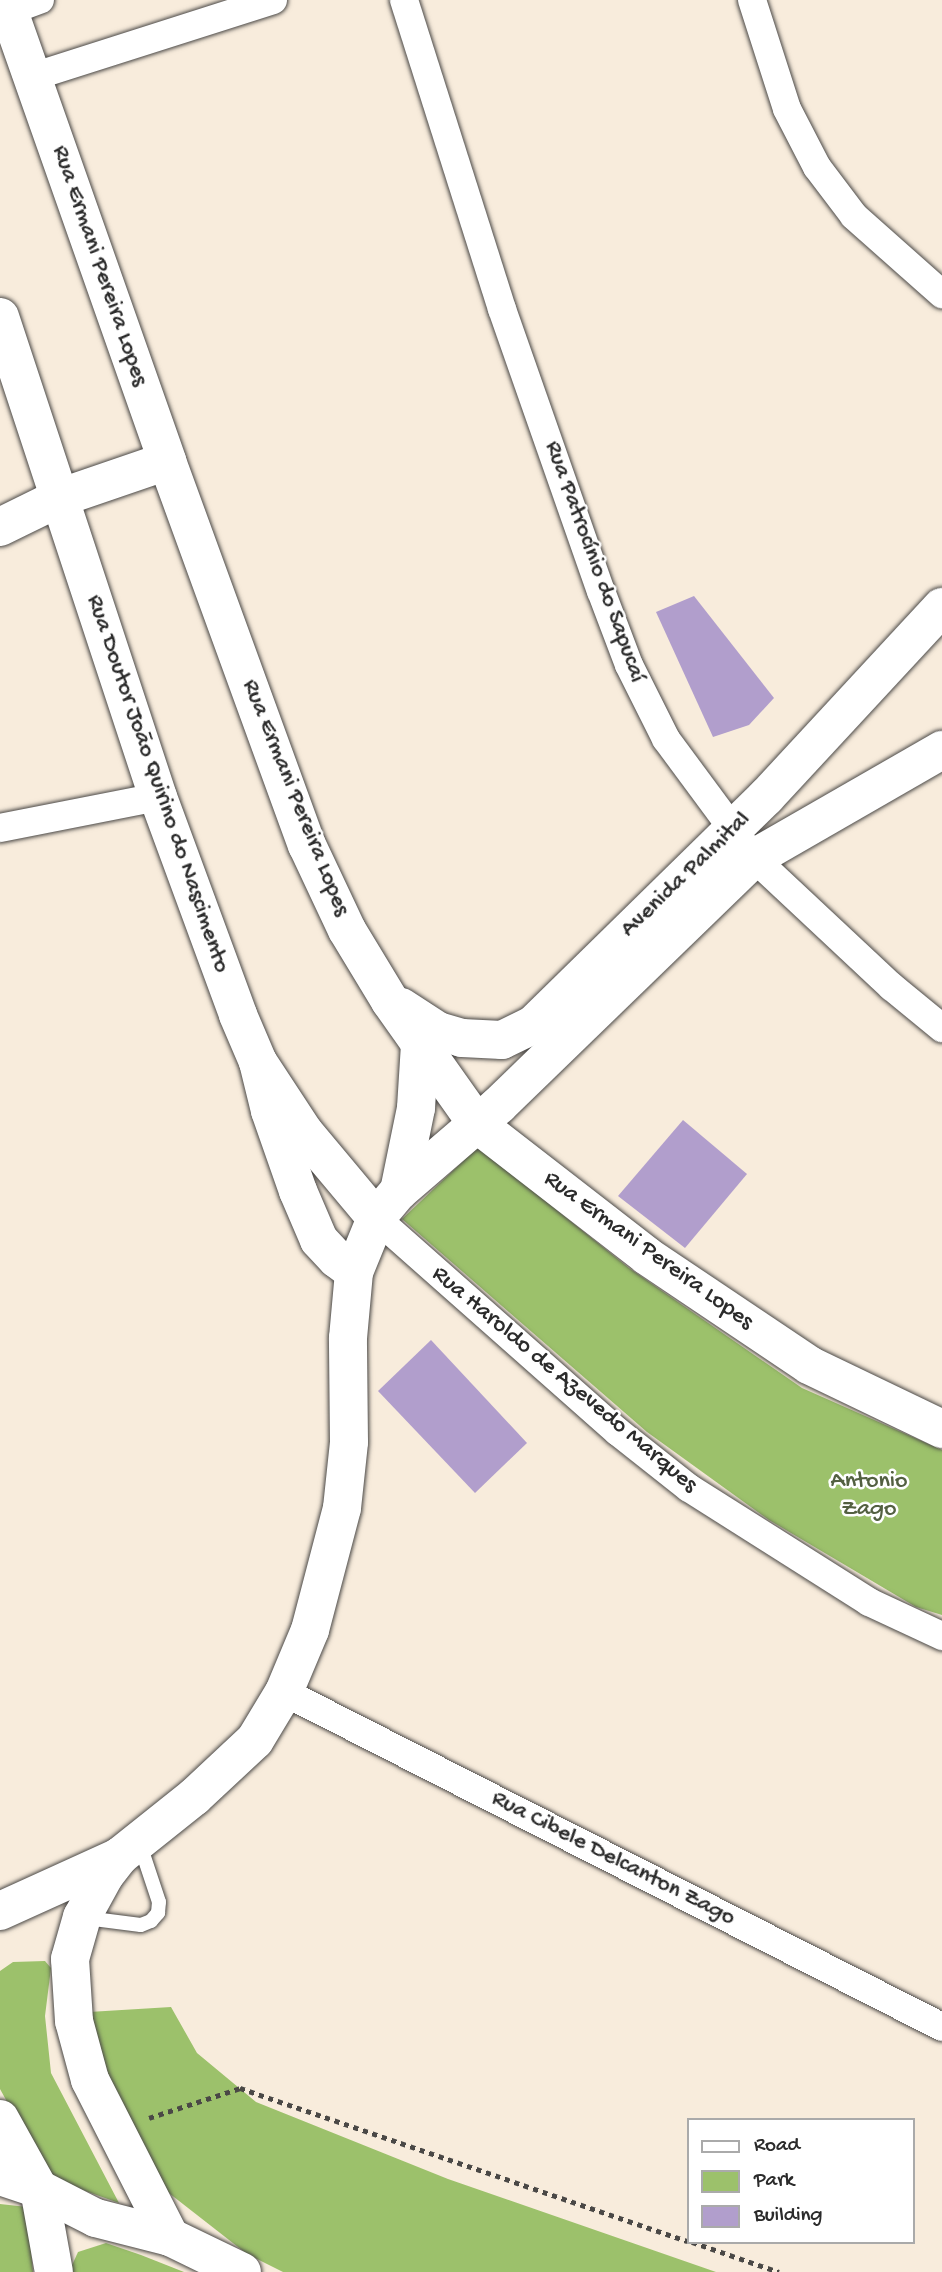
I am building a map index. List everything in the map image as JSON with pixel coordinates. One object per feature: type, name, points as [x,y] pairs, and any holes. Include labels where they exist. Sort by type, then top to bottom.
[{"type":"main road","name":"Rua Ermani Pereira Lopes","points":[[19,29],[167,461],[307,845],[347,930],[390,1001],[477,1124],[646,1256],[809,1366],[942,1429]]},
{"type":"main road","name":"Rua Doutor João Quirino do Nascimento","points":[[0,317],[158,797],[238,1015],[258,1062],[304,1132],[388,1205]]},
{"type":"main road","points":[[0,527],[60,498],[167,461]]},
{"type":"main road","name":"Avenida Palmital","points":[[388,1205],[477,1124],[744,844],[942,607]]},
{"type":"main road","name":"Avenida Palmital","points":[[390,1001],[438,1031],[462,1038],[502,1040],[518,1034],[533,1025],[744,844],[942,750]]},
{"type":"main road","points":[[170,2236],[90,2080],[74,2021],[70,1959],[82,1917],[104,1875],[129,1849],[194,1797],[255,1740],[284,1692],[310,1630],[342,1508],[349,1442],[348,1338],[354,1272],[388,1205],[416,1108],[420,1044]]},
{"type":"main road","points":[[258,1062],[270,1111],[319,1240],[354,1272]]},
{"type":"main road","points":[[0,1911],[129,1849]]},
{"type":"main road","points":[[0,2119],[39,2189],[54,2272]]},
{"type":"main road","points":[[0,2176],[39,2189],[96,2218],[170,2236],[242,2272]]},
{"type":"street","points":[[19,29],[273,0]]},
{"type":"street","name":"Rua Patrocínio do Sapucaí","points":[[404,0],[502,309],[629,665],[666,739],[744,844],[892,986],[942,1028]]},
{"type":"street","points":[[752,0],[787,109],[817,167],[854,216],[942,294]]},
{"type":"street","points":[[0,828],[158,797]]},
{"type":"street","name":"Rua Haroldo de Azevedo Marques","points":[[388,1205],[618,1432],[689,1488],[869,1602],[942,1636]]},
{"type":"street","name":"Rua Cibele Delcanton Zago","points":[[284,1692],[942,2027]]},
{"type":"lane","points":[[82,1917],[141,1925],[152,1921],[158,1913],[159,1902],[129,1849]]},
{"type":"path","points":[[115,2130],[240,2088],[687,2241]]},
{"type":"path","points":[[696,2244],[779,2272]]},
{"type":"green space","name":"Antonio Zago","points":[[478,1147],[629,1268],[802,1388],[942,1450],[942,1615],[916,1607],[769,1520],[647,1432],[402,1219]]},
{"type":"green space","points":[[45,1961],[51,1968],[45,2016],[51,2073],[119,2203],[49,2178],[0,2089],[0,1971],[13,1962]]},
{"type":"green space","points":[[171,2007],[197,2053],[256,2102],[448,2179],[716,2272],[283,2272],[247,2254],[165,2190],[116,2099],[89,2012]]},
{"type":"green space","points":[[0,2204],[27,2207],[33,2272],[0,2272]]},
{"type":"green space","points":[[106,2243],[184,2272],[69,2272],[78,2252]]},
{"type":"building","points":[[694,596],[774,698],[749,725],[713,737],[656,612]]},
{"type":"building","points":[[683,1120],[747,1174],[685,1248],[618,1196]]},
{"type":"building","points":[[431,1340],[527,1443],[475,1493],[378,1391]]}]
